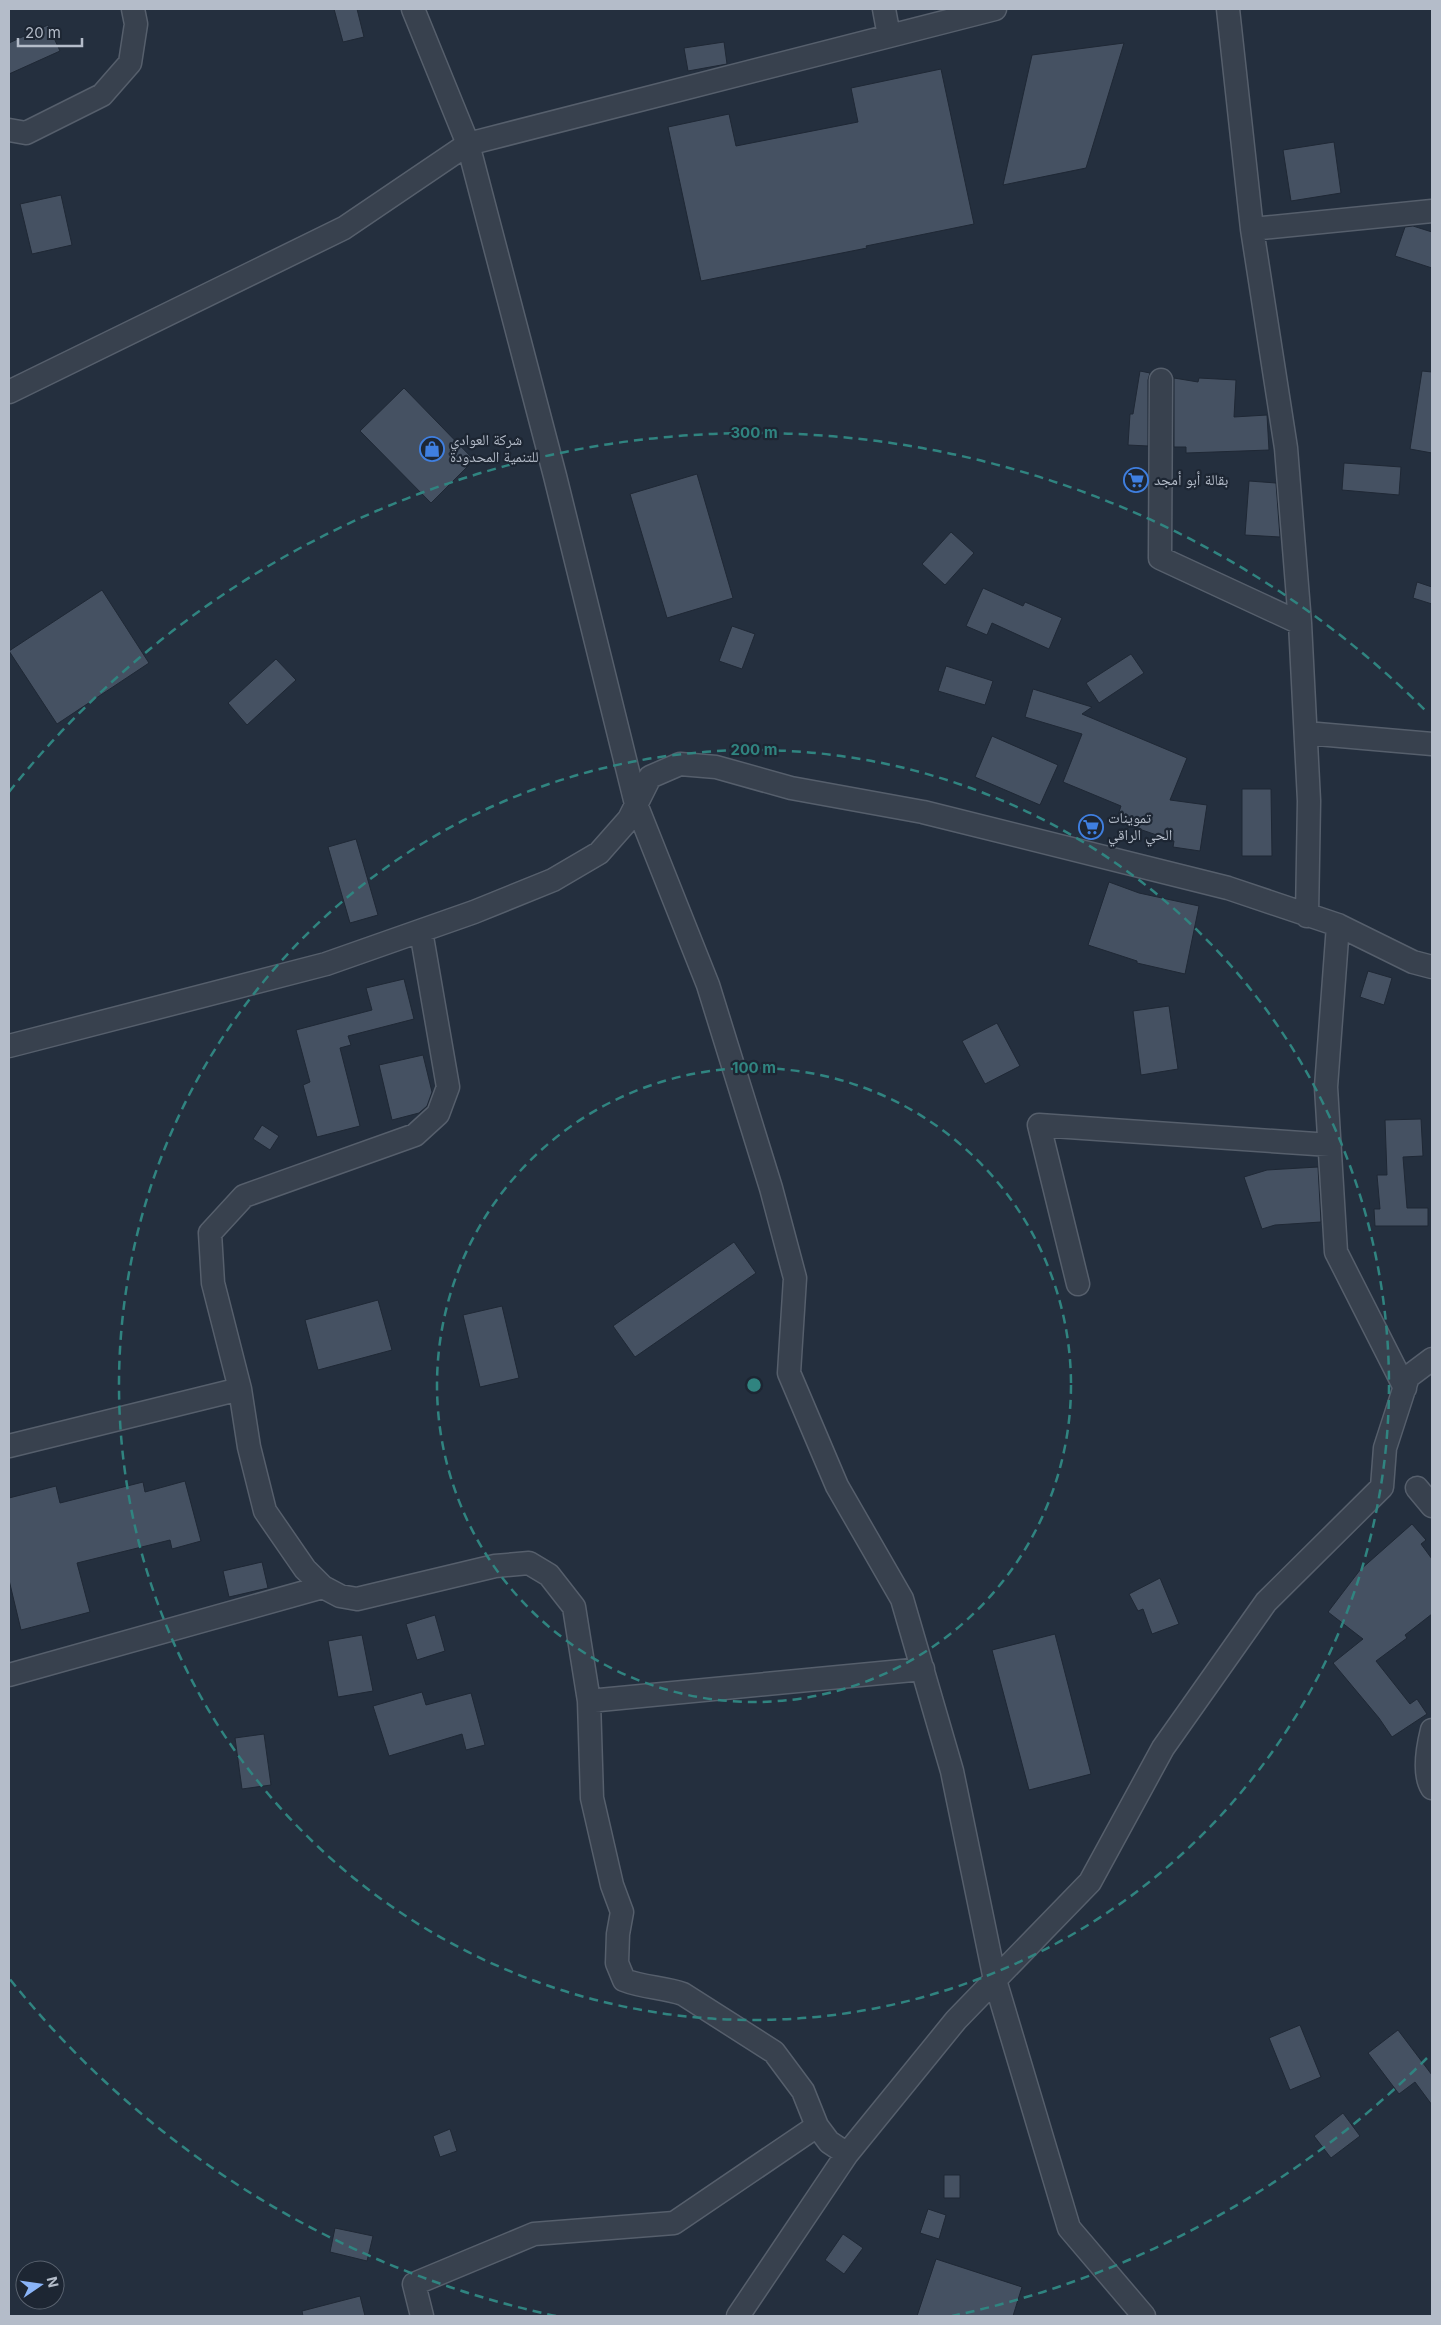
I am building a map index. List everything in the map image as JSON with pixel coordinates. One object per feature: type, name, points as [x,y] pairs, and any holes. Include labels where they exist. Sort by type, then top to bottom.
[{"type":"street","points":[[9,130],[26,133],[102,95],[130,63],[136,24],[132,9]]},
{"type":"street","points":[[413,9],[468,144],[555,476],[636,804],[708,985],[768,1179],[793,1269],[795,1278],[789,1374],[837,1486],[902,1598],[952,1771],[996,1980],[1069,2228],[1144,2316]]},
{"type":"street","points":[[884,9],[889,36]]},
{"type":"street","points":[[9,392],[344,228],[468,144],[995,9]]},
{"type":"street","points":[[1228,9],[1252,229],[1286,448],[1300,623],[1306,733],[1309,801],[1307,916]]},
{"type":"street","points":[[1252,229],[1432,211]]},
{"type":"street","points":[[1161,380],[1160,558],[1300,623]]},
{"type":"street","points":[[1306,733],[1432,744]]},
{"type":"street","points":[[9,1046],[326,964],[421,931],[554,880],[599,853],[629,819],[650,777],[680,764],[716,767],[791,788],[924,812],[1228,888],[1338,925],[1414,962],[1432,966]]},
{"type":"street","points":[[1338,925],[1326,1087],[1336,1252],[1404,1388]]},
{"type":"street","points":[[421,931],[448,1087],[438,1114],[415,1135],[244,1196],[210,1233],[213,1283],[240,1389],[249,1447],[265,1511],[305,1569],[322,1587],[340,1596],[357,1599],[495,1566],[529,1563],[549,1574],[574,1607],[589,1701],[592,1798],[612,1885],[622,1912],[618,1934],[617,1963],[624,1980],[641,1987],[668,1988],[684,1994],[774,2052],[803,2090],[816,2126],[829,2142],[847,2154]]},
{"type":"street","points":[[1078,1284],[1038,1125],[1330,1145]]},
{"type":"street","points":[[738,2316],[847,2154],[956,2020],[1090,1882],[1163,1748],[1266,1602],[1382,1487],[1385,1448],[1408,1377],[1432,1359]]},
{"type":"street","points":[[9,1446],[240,1389]]},
{"type":"street","points":[[1417,1488],[1432,1506]]},
{"type":"street","points":[[9,1675],[322,1587]]},
{"type":"street","points":[[589,1701],[923,1669]]},
{"type":"street","points":[[1432,1730],[1427,1762],[1429,1783],[1432,1788]]},
{"type":"street","points":[[422,2316],[414,2284],[534,2234],[674,2223],[816,2126]]},
{"type":"building","points":[[334,9],[357,9],[364,37],[343,42]]},
{"type":"building","points":[[48,25],[60,51],[9,74],[9,43]]},
{"type":"building","points":[[724,42],[727,64],[688,71],[684,48]]},
{"type":"building","points":[[1124,43],[1086,168],[1003,185],[1032,55]]},
{"type":"building","points":[[941,69],[974,224],[866,246],[867,248],[701,281],[668,127],[729,114],[736,146],[858,122],[851,88]]},
{"type":"building","points":[[1334,142],[1341,193],[1291,201],[1283,150]]},
{"type":"building","points":[[61,195],[72,245],[32,254],[20,204]]},
{"type":"building","points":[[1413,226],[1432,232],[1432,268],[1395,256],[1405,227]]},
{"type":"building","points":[[1140,371],[1150,373],[1148,380],[1148,446],[1128,445],[1130,414],[1133,414]]},
{"type":"building","points":[[1422,371],[1432,372],[1432,453],[1410,449]]},
{"type":"building","points":[[1174,378],[1198,382],[1199,378],[1236,380],[1234,417],[1267,415],[1269,450],[1186,453],[1186,447],[1174,447]]},
{"type":"building","points":[[404,388],[474,460],[431,503],[360,431]]},
{"type":"building","points":[[1344,463],[1401,467],[1399,495],[1342,490]]},
{"type":"building","points":[[697,474],[733,598],[667,618],[630,494]]},
{"type":"building","points":[[1249,481],[1276,483],[1280,537],[1245,535]]},
{"type":"building","points":[[951,532],[974,553],[945,585],[922,564]]},
{"type":"building","points":[[1417,582],[1432,587],[1432,604],[1413,598]]},
{"type":"building","points":[[983,588],[1023,606],[1025,602],[1062,618],[1049,649],[992,623],[987,635],[966,626]]},
{"type":"building","points":[[102,590],[149,663],[57,724],[9,651]]},
{"type":"building","points":[[732,626],[755,634],[742,669],[719,661]]},
{"type":"building","points":[[1131,654],[1144,673],[1099,703],[1086,683]]},
{"type":"building","points":[[276,659],[296,680],[247,725],[228,703]]},
{"type":"building","points":[[946,666],[993,681],[985,705],[938,691]]},
{"type":"building","points":[[1033,689],[1092,707],[1082,714],[1187,758],[1170,800],[1207,805],[1200,851],[1173,847],[1174,841],[1116,821],[1121,806],[1063,782],[1082,734],[1025,717]]},
{"type":"building","points":[[992,736],[1058,765],[1040,805],[975,777]]},
{"type":"building","points":[[1242,789],[1271,789],[1272,856],[1242,856]]},
{"type":"building","points":[[356,839],[378,915],[350,923],[328,847]]},
{"type":"building","points":[[1109,882],[1139,893],[1199,906],[1185,974],[1137,963],[1137,961],[1088,945]]},
{"type":"building","points":[[1368,971],[1392,978],[1384,1005],[1360,997]]},
{"type":"building","points":[[404,979],[414,1019],[348,1036],[351,1045],[340,1048],[360,1126],[317,1137],[303,1085],[310,1082],[296,1030],[372,1010],[366,988]]},
{"type":"building","points":[[1169,1006],[1178,1069],[1141,1075],[1133,1011]]},
{"type":"building","points":[[997,1023],[1020,1066],[985,1084],[962,1041]]},
{"type":"building","points":[[423,1055],[432,1092],[427,1106],[419,1113],[392,1120],[379,1065]]},
{"type":"building","points":[[1421,1119],[1423,1156],[1403,1157],[1407,1208],[1428,1208],[1428,1226],[1375,1226],[1374,1209],[1380,1209],[1377,1175],[1387,1175],[1385,1120]]},
{"type":"building","points":[[262,1125],[279,1136],[270,1150],[253,1139]]},
{"type":"building","points":[[1318,1167],[1321,1222],[1275,1225],[1262,1229],[1244,1177],[1267,1170]]},
{"type":"building","points":[[734,1242],[756,1273],[635,1357],[613,1326]]},
{"type":"building","points":[[378,1300],[392,1350],[318,1370],[305,1320]]},
{"type":"building","points":[[502,1306],[519,1378],[480,1387],[463,1315]]},
{"type":"building","points":[[185,1481],[201,1541],[172,1549],[170,1540],[77,1563],[90,1612],[21,1630],[9,1580],[9,1498],[56,1486],[60,1503],[143,1482],[145,1492]]},
{"type":"building","points":[[1412,1524],[1426,1540],[1421,1544],[1432,1559],[1432,1614],[1405,1635],[1407,1638],[1376,1661],[1410,1704],[1417,1699],[1427,1714],[1392,1737],[1379,1718],[1333,1663],[1363,1639],[1328,1612],[1360,1570]]},
{"type":"building","points":[[262,1562],[268,1588],[229,1597],[223,1571]]},
{"type":"building","points":[[1160,1578],[1179,1624],[1152,1634],[1143,1609],[1138,1611],[1129,1594]]},
{"type":"building","points":[[435,1615],[445,1651],[417,1660],[406,1624]]},
{"type":"building","points":[[1055,1634],[1091,1774],[1029,1790],[992,1650]]},
{"type":"building","points":[[362,1635],[373,1691],[338,1697],[328,1641]]},
{"type":"building","points":[[422,1692],[426,1705],[471,1693],[485,1745],[466,1750],[462,1734],[389,1756],[373,1706]]},
{"type":"building","points":[[264,1734],[271,1785],[242,1789],[235,1738]]},
{"type":"building","points":[[1300,2025],[1321,2077],[1290,2090],[1269,2038]]},
{"type":"building","points":[[1398,2030],[1432,2075],[1432,2105],[1415,2082],[1399,2094],[1368,2053]]},
{"type":"building","points":[[1343,2113],[1360,2136],[1331,2158],[1314,2136]]},
{"type":"building","points":[[450,2129],[457,2151],[440,2157],[433,2136]]},
{"type":"building","points":[[944,2175],[960,2175],[960,2198],[944,2198]]},
{"type":"building","points":[[928,2209],[946,2215],[939,2239],[920,2233]]},
{"type":"building","points":[[335,2228],[373,2236],[367,2261],[330,2252]]},
{"type":"building","points":[[843,2234],[863,2248],[844,2274],[825,2260]]},
{"type":"building","points":[[936,2259],[1022,2287],[1013,2316],[917,2316]]},
{"type":"building","points":[[360,2296],[365,2316],[303,2316],[302,2311]]},
{"type":"place","name":"شركة العوادي للتنمية المحدودة","points":[[432,449]]},
{"type":"place","name":"بقالة أبو أمجد","points":[[1136,480]]},
{"type":"place","name":"تموينات الحي الراقي","points":[[1091,827]]}]
